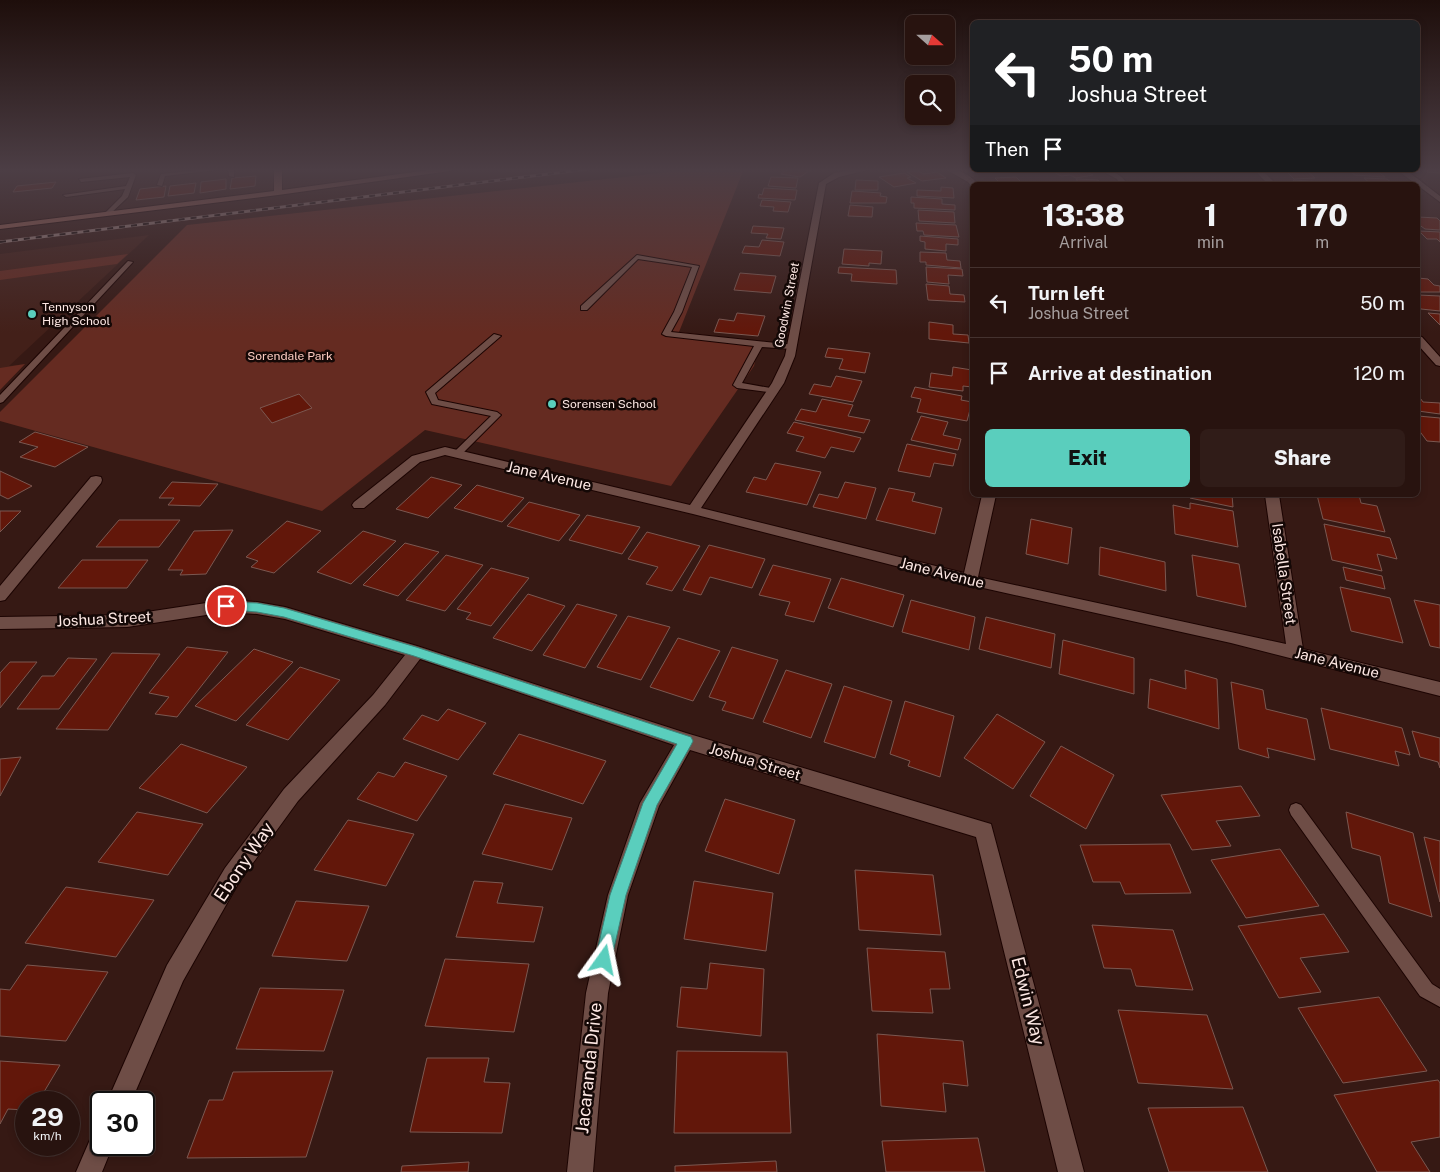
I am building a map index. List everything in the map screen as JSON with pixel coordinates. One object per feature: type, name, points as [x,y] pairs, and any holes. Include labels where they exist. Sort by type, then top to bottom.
[{"type":"street","points":[[0,226],[21,224]]},
{"type":"street","name":"Goodwin Street","points":[[693,510],[773,391],[790,356],[815,224]]},
{"type":"street","points":[[1420,342],[1440,364]]},
{"type":"street","points":[[359,505],[416,459],[451,453]]},
{"type":"street","name":"Jane Avenue","points":[[451,453],[693,510],[970,580],[1295,652],[1440,689]]},
{"type":"street","points":[[0,596],[96,480]]},
{"type":"street","points":[[970,580],[989,497]]},
{"type":"street","name":"Isabella Street","points":[[1272,497],[1295,652]]},
{"type":"street","name":"Joshua Street","points":[[0,623],[126,621],[226,606],[257,608],[284,613],[416,652],[686,741],[984,830]]},
{"type":"street","name":"Ebony Way","points":[[124,1091],[175,974],[232,875],[291,796],[379,700],[416,652]]},
{"type":"street","name":"Jacaranda Drive","points":[[580,1172],[597,993],[618,895],[650,803],[686,741]]},
{"type":"street","name":"Edwin Way","points":[[984,830],[1071,1172]]},
{"type":"street","points":[[89,1172],[96,1156]]},
{"type":"lane","points":[[584,308],[637,257],[696,266],[678,312],[666,334],[792,347]]},
{"type":"lane","points":[[0,400],[130,262]]},
{"type":"lane","points":[[451,453],[497,414],[435,402],[430,392],[496,336]]},
{"type":"lane","points":[[759,344],[737,385],[773,391]]},
{"type":"lane","points":[[1296,810],[1426,990],[1440,998]]},
{"type":"shaded area","name":"Tennyson High School","points":[[149,235],[9,366],[25,364],[0,390],[0,254]]},
{"type":"green space","name":"Sorendale Park","points":[[722,224],[679,332],[760,341],[754,366],[671,486],[425,430],[322,511],[0,421],[0,412],[187,225]]},
{"type":"green space","points":[[128,254],[117,264],[0,280],[0,271]]},
{"type":"green space","points":[[25,364],[0,390],[0,368]]},
{"type":"building","points":[[916,224],[956,225],[959,237],[924,235],[923,231],[917,231]]},
{"type":"building","points":[[1420,224],[1440,224],[1440,230],[1425,229]]},
{"type":"building","points":[[753,226],[784,228],[781,239],[766,238],[768,234],[751,233]]},
{"type":"building","points":[[1420,231],[1440,232],[1440,242],[1437,239],[1427,239]]},
{"type":"building","points":[[920,236],[958,239],[958,245],[946,244],[946,251],[925,249],[925,242],[920,241]]},
{"type":"building","points":[[762,240],[784,242],[780,256],[742,253],[745,246],[759,247]]},
{"type":"building","points":[[844,249],[882,251],[881,264],[869,263],[869,266],[842,264]]},
{"type":"building","points":[[920,252],[946,253],[947,260],[960,261],[961,268],[926,265],[926,262],[920,262]]},
{"type":"building","points":[[839,267],[896,270],[897,284],[851,281],[852,274],[838,273]]},
{"type":"building","points":[[926,267],[962,269],[963,276],[948,275],[949,284],[927,282]]},
{"type":"building","points":[[740,273],[776,276],[771,293],[734,290]]},
{"type":"building","points":[[1420,278],[1428,279],[1434,285],[1440,286],[1440,292],[1420,292]]},
{"type":"building","points":[[926,284],[949,286],[950,294],[964,295],[965,302],[928,300]]},
{"type":"building","points":[[1420,295],[1440,296],[1440,311],[1421,309]]},
{"type":"building","points":[[737,313],[765,316],[758,336],[714,332],[719,319],[734,321]]},
{"type":"building","points":[[1428,313],[1440,314],[1440,325]]},
{"type":"building","points":[[929,322],[953,325],[953,334],[968,335],[969,343],[929,339]]},
{"type":"building","points":[[828,348],[870,353],[865,373],[839,369],[843,359],[825,357]]},
{"type":"building","points":[[953,367],[970,370],[970,387],[963,386],[963,391],[929,387],[931,373],[952,376]]},
{"type":"building","points":[[836,376],[862,381],[853,402],[809,394],[814,384],[831,387]]},
{"type":"building","points":[[915,387],[962,396],[961,400],[970,402],[967,421],[917,412],[921,399],[911,397]]},
{"type":"building","points":[[299,394],[312,408],[272,423],[260,408]]},
{"type":"building","points":[[1420,398],[1423,402],[1440,403],[1440,414],[1420,411]]},
{"type":"building","points":[[822,399],[853,405],[848,416],[870,420],[864,433],[795,420],[801,409],[816,412]]},
{"type":"building","points":[[921,416],[948,422],[943,435],[961,439],[958,450],[911,440]]},
{"type":"building","points":[[1420,416],[1440,418],[1440,442],[1427,441],[1420,432]]},
{"type":"building","points":[[794,422],[861,438],[854,452],[831,447],[825,458],[796,451],[804,437],[787,433]]},
{"type":"building","points":[[35,432],[88,447],[55,467],[20,457],[38,447],[19,442]]},
{"type":"building","points":[[907,444],[956,454],[953,466],[934,463],[930,477],[898,471]]},
{"type":"building","points":[[775,463],[821,472],[807,505],[746,492],[754,477],[766,480]]},
{"type":"building","points":[[0,471],[32,486],[8,499],[0,495]]},
{"type":"building","points":[[431,477],[462,485],[428,518],[396,509]]},
{"type":"building","points":[[172,482],[218,484],[200,506],[168,505],[174,498],[159,498]]},
{"type":"building","points":[[845,482],[876,488],[866,519],[813,507],[819,494],[838,498]]},
{"type":"building","points":[[477,485],[524,498],[502,522],[454,508]]},
{"type":"building","points":[[889,488],[915,493],[912,501],[942,508],[935,534],[876,520]]},
{"type":"building","points":[[1232,497],[1233,507],[1190,498]]},
{"type":"building","points":[[1318,497],[1360,497],[1361,503],[1377,506],[1385,532],[1323,519]]},
{"type":"building","points":[[529,502],[580,515],[559,541],[507,526]]},
{"type":"building","points":[[1190,503],[1233,511],[1238,547],[1175,534],[1173,505],[1190,509]]},
{"type":"building","points":[[0,511],[21,511],[0,532]]},
{"type":"building","points":[[587,515],[640,527],[622,554],[569,540]]},
{"type":"building","points":[[1031,519],[1072,528],[1068,564],[1026,554]]},
{"type":"building","points":[[119,520],[180,520],[159,547],[96,547]]},
{"type":"building","points":[[287,521],[321,531],[274,573],[251,567],[258,561],[246,557]]},
{"type":"building","points":[[1324,524],[1390,538],[1397,559],[1377,554],[1382,571],[1332,560]]},
{"type":"building","points":[[233,530],[206,574],[180,575],[183,570],[168,570],[194,531]]},
{"type":"building","points":[[363,531],[396,541],[351,584],[317,572]]},
{"type":"building","points":[[647,532],[700,546],[672,591],[646,584],[658,567],[628,559]]},
{"type":"building","points":[[405,543],[439,552],[398,596],[363,585]]},
{"type":"building","points":[[709,545],[765,559],[752,588],[710,577],[701,595],[683,590]]},
{"type":"building","points":[[1100,547],[1165,562],[1166,591],[1099,575]]},
{"type":"building","points":[[446,555],[483,565],[445,611],[406,600]]},
{"type":"building","points":[[1192,555],[1239,564],[1246,607],[1197,596]]},
{"type":"building","points":[[82,560],[148,560],[127,588],[58,588]]},
{"type":"building","points":[[773,565],[831,579],[814,622],[785,615],[790,602],[759,595]]},
{"type":"building","points":[[1343,567],[1382,576],[1385,589],[1346,580]]},
{"type":"building","points":[[491,568],[529,578],[491,626],[466,619],[471,613],[457,609]]},
{"type":"building","points":[[841,578],[904,595],[893,627],[828,608]]},
{"type":"building","points":[[1340,587],[1390,598],[1403,643],[1351,631]]},
{"type":"building","points":[[528,594],[565,606],[532,651],[493,638]]},
{"type":"building","points":[[911,600],[975,617],[969,650],[902,632]]},
{"type":"building","points":[[1414,600],[1440,605],[1440,648],[1430,646]]},
{"type":"building","points":[[577,604],[617,615],[585,668],[543,655]]},
{"type":"building","points":[[628,616],[670,627],[641,680],[597,667]]},
{"type":"building","points":[[986,617],[1055,634],[1051,668],[979,649]]},
{"type":"building","points":[[678,638],[720,651],[693,701],[650,687]]},
{"type":"building","points":[[1063,640],[1134,658],[1134,694],[1059,674]]},
{"type":"building","points":[[187,647],[228,652],[177,717],[155,714],[169,697],[149,693]]},
{"type":"building","points":[[732,647],[778,660],[753,719],[722,710],[726,702],[709,697]]},
{"type":"building","points":[[254,649],[293,662],[236,721],[195,706]]},
{"type":"building","points":[[112,653],[160,654],[108,730],[56,729]]},
{"type":"building","points":[[68,658],[97,659],[59,709],[17,709],[42,676],[54,676]]},
{"type":"building","points":[[10,662],[37,662],[0,708],[0,673]]},
{"type":"building","points":[[300,667],[340,680],[288,740],[246,725]]},
{"type":"building","points":[[786,670],[832,684],[811,738],[763,722]]},
{"type":"building","points":[[1185,670],[1217,679],[1219,729],[1148,708],[1150,679],[1186,689]]},
{"type":"building","points":[[1231,682],[1263,690],[1266,709],[1307,719],[1315,760],[1267,748],[1269,758],[1239,749]]},
{"type":"building","points":[[844,686],[892,701],[875,758],[824,742]]},
{"type":"building","points":[[905,701],[954,716],[940,777],[908,766],[910,761],[890,754]]},
{"type":"building","points":[[1321,708],[1402,728],[1410,755],[1395,751],[1399,766],[1330,749]]},
{"type":"building","points":[[448,709],[486,723],[458,760],[403,739],[422,715],[438,721]]},
{"type":"building","points":[[997,714],[1045,742],[1013,789],[964,758]]},
{"type":"building","points":[[1412,731],[1440,738],[1440,768],[1438,762],[1420,757]]},
{"type":"building","points":[[519,734],[606,761],[583,804],[493,774]]},
{"type":"building","points":[[181,744],[247,767],[207,813],[139,788]]},
{"type":"building","points":[[1061,746],[1114,775],[1086,829],[1030,796]]},
{"type":"building","points":[[21,757],[0,796],[0,759]]},
{"type":"building","points":[[405,762],[447,776],[417,821],[357,799],[378,772],[394,777]]},
{"type":"building","points":[[1241,786],[1260,816],[1216,821],[1231,846],[1192,850],[1161,795]]},
{"type":"building","points":[[725,799],[795,820],[779,874],[705,851]]},
{"type":"building","points":[[505,804],[572,818],[552,870],[482,854]]},
{"type":"building","points":[[137,812],[203,824],[168,875],[98,862]]},
{"type":"building","points":[[1346,812],[1413,833],[1432,917],[1389,903],[1380,856],[1352,848]]},
{"type":"building","points":[[348,820],[414,834],[386,886],[314,870]]},
{"type":"building","points":[[1424,837],[1440,841],[1440,902]]},
{"type":"building","points":[[1170,844],[1191,893],[1125,894],[1120,882],[1093,882],[1080,845]]},
{"type":"building","points":[[1280,849],[1319,906],[1246,918],[1211,860]]},
{"type":"building","points":[[855,870],[933,875],[941,935],[859,930]]},
{"type":"building","points":[[474,881],[503,883],[497,903],[543,907],[534,942],[456,937]]},
{"type":"building","points":[[694,881],[773,893],[766,951],[684,939]]},
{"type":"building","points":[[66,887],[154,900],[116,957],[25,943]]},
{"type":"building","points":[[296,901],[369,906],[347,961],[272,956]]},
{"type":"building","points":[[1324,914],[1349,952],[1300,958],[1321,992],[1279,998],[1238,926]]},
{"type":"building","points":[[1092,925],[1173,930],[1193,990],[1136,986],[1131,969],[1104,968]]},
{"type":"building","points":[[867,948],[945,952],[950,989],[930,989],[933,1013],[872,1011]]},
{"type":"building","points":[[445,959],[529,964],[514,1032],[425,1026]]},
{"type":"building","points":[[710,963],[764,969],[761,1036],[677,1027],[681,987],[707,989]]},
{"type":"building","points":[[27,965],[108,972],[66,1041],[0,1036],[0,989],[10,990]]},
{"type":"building","points":[[260,988],[344,990],[324,1051],[236,1049]]},
{"type":"building","points":[[1379,997],[1427,1071],[1343,1083],[1298,1008]]},
{"type":"building","points":[[1118,1010],[1207,1015],[1233,1089],[1138,1083]]},
{"type":"building","points":[[877,1034],[963,1041],[968,1086],[943,1083],[946,1112],[881,1106]]},
{"type":"building","points":[[677,1051],[787,1052],[791,1133],[674,1133]]},
{"type":"building","points":[[427,1058],[489,1058],[484,1082],[510,1083],[502,1133],[410,1132]]},
{"type":"building","points":[[0,1061],[60,1065],[45,1091],[15,1091],[15,1109],[8,1109],[0,1124]]},
{"type":"building","points":[[333,1071],[306,1157],[187,1158],[209,1100],[223,1100],[233,1072]]},
{"type":"building","points":[[1438,1080],[1440,1083],[1440,1137],[1411,1142],[1430,1172],[1377,1172],[1334,1095]]},
{"type":"building","points":[[1243,1107],[1268,1172],[1169,1172],[1148,1108]]},
{"type":"building","points":[[978,1138],[985,1172],[886,1172],[882,1141]]},
{"type":"building","points":[[776,1161],[777,1172],[675,1172],[675,1166]]},
{"type":"building","points":[[469,1162],[468,1172],[401,1172],[402,1166]]},
{"type":"railway","points":[[0,242],[147,224]]},
{"type":"place","name":"Tennyson High School","points":[[32,314]]},
{"type":"place","name":"Sorensen School","points":[[552,404]]},
{"type":"route","points":[[226,606],[257,608],[284,613],[416,652],[686,741],[650,803],[618,895],[604,960]]}]
